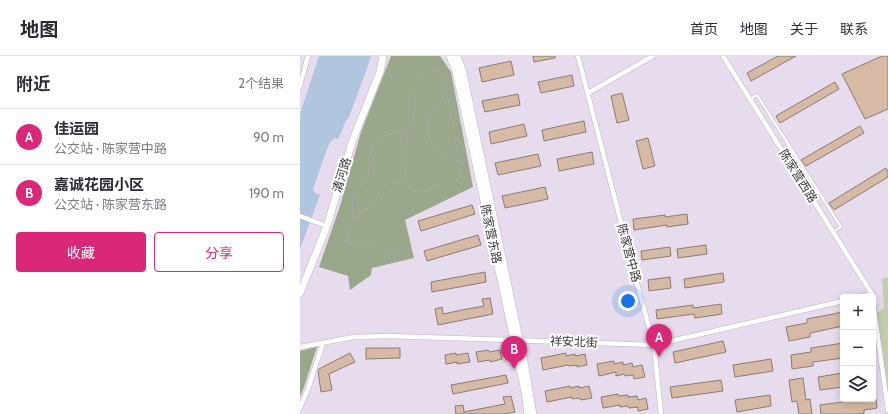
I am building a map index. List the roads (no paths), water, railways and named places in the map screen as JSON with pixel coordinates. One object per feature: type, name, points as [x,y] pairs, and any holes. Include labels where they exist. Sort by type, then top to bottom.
[{"type":"street","points":[[300,86],[308,56]]},
{"type":"street","name":"清河路","points":[[300,293],[327,226],[353,139],[380,72],[383,56]]},
{"type":"street","name":"陈家营东路","points":[[450,56],[456,71],[533,414]]},
{"type":"street","name":"陈家营东路","points":[[457,56],[463,73],[517,340],[528,414]]},
{"type":"street","name":"陈家营中路","points":[[578,56],[634,274],[654,345],[661,414]]},
{"type":"street","points":[[588,93],[653,56]]},
{"type":"street","name":"陈家营西路","points":[[723,56],[871,294]]},
{"type":"street","points":[[300,216],[327,226]]},
{"type":"street","name":"祥安北街","points":[[300,347],[354,337],[389,336],[654,345],[840,302]]},
{"type":"street","points":[[876,324],[888,410]]},
{"type":"street","points":[[300,408],[308,389],[323,343]]},
{"type":"lane","points":[[750,100],[757,95],[832,214],[840,227],[833,232]]},
{"type":"water","points":[[319,56],[371,56],[349,117],[338,139],[335,138],[332,140],[328,146],[313,189],[315,193],[320,195],[300,249],[300,114]]},
{"type":"place","name":"佳运园","points":[[659,357]]},
{"type":"place","name":"嘉诚花园小区","points":[[514,369]]}]
